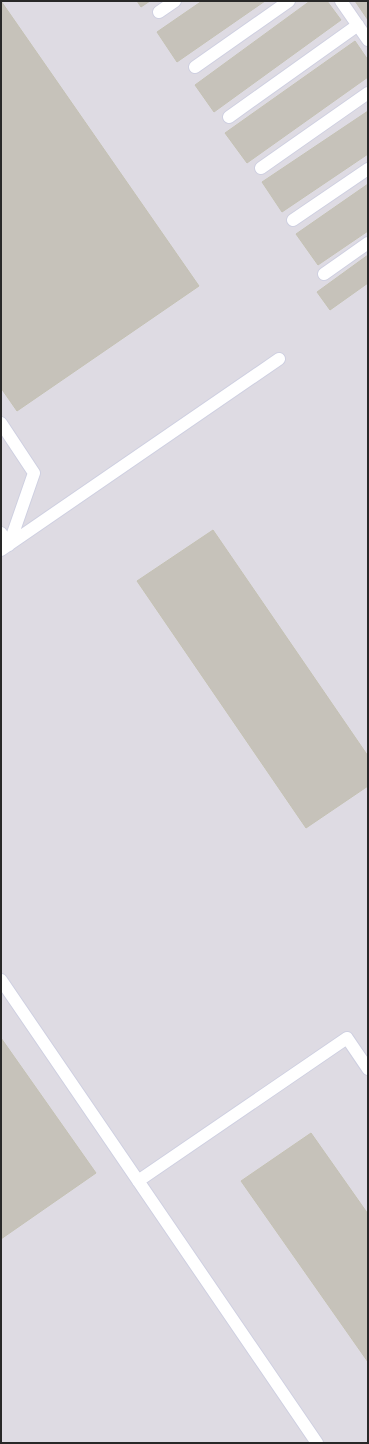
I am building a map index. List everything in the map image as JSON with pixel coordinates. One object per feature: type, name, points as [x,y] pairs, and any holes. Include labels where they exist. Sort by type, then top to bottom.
[{"type":"lane","points":[[159,12],[175,1]]},
{"type":"lane","points":[[195,67],[289,1]]},
{"type":"lane","points":[[341,1],[368,40]]},
{"type":"lane","points":[[229,116],[358,25]]},
{"type":"lane","points":[[261,168],[368,93]]},
{"type":"lane","points":[[293,220],[368,169]]},
{"type":"lane","points":[[324,274],[368,243]]},
{"type":"lane","points":[[5,547],[279,359]]},
{"type":"lane","points":[[1,423],[34,472],[5,547]]},
{"type":"lane","points":[[1,532],[5,547]]},
{"type":"lane","points":[[1,980],[317,1443]]},
{"type":"lane","points":[[138,1181],[347,1038],[368,1068]]},
{"type":"shaded area","points":[[1,1],[368,1],[368,1443],[1,1443]]},
{"type":"building","points":[[1,1],[199,286],[17,411],[1,388]]},
{"type":"building","points":[[137,1],[150,1],[141,7]]},
{"type":"building","points":[[202,1],[265,1],[177,62],[157,32]]},
{"type":"building","points":[[310,1],[327,1],[341,20],[214,112],[195,85]]},
{"type":"building","points":[[355,1],[368,1],[368,20]]},
{"type":"building","points":[[355,41],[368,60],[368,77],[247,163],[225,133]]},
{"type":"building","points":[[368,111],[368,154],[282,212],[262,182]]},
{"type":"building","points":[[368,184],[368,231],[318,265],[296,234]]},
{"type":"building","points":[[368,255],[368,283],[330,310],[317,292]]},
{"type":"building","points":[[213,530],[368,756],[368,786],[306,828],[137,581]]},
{"type":"building","points":[[1,1038],[96,1173],[1,1239]]},
{"type":"building","points":[[311,1133],[368,1214],[368,1362],[241,1181]]}]
